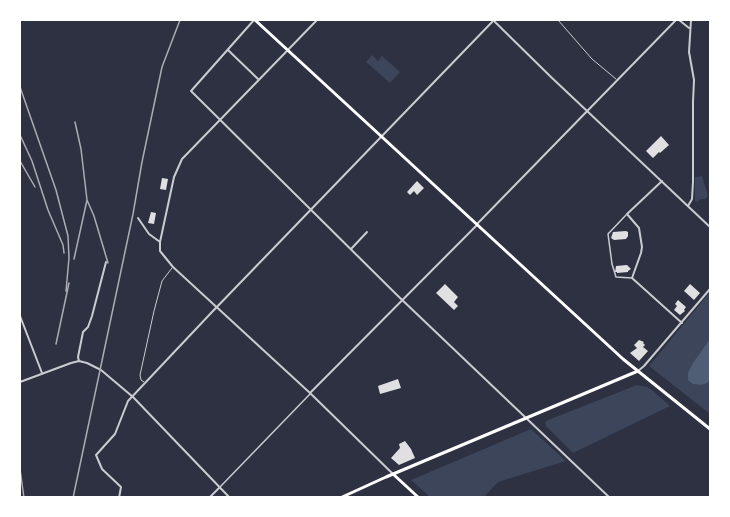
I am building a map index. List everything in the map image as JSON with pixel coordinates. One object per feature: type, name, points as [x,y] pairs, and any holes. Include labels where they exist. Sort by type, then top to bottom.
[{"type":"main road","points":[[255,20],[623,359],[711,429]]},
{"type":"main road","points":[[340,498],[638,371]]},
{"type":"main road","points":[[393,474],[419,498]]},
{"type":"street","points":[[255,20],[191,91],[403,301],[610,498]]},
{"type":"street","points":[[317,20],[188,152],[177,168],[160,242],[160,251],[172,267],[310,393],[393,474]]},
{"type":"street","points":[[119,498],[121,488],[102,469],[96,455],[115,434],[126,404],[493,20],[711,227]]},
{"type":"street","points":[[209,498],[678,20],[689,28]]},
{"type":"street","points":[[688,206],[692,196],[693,182],[694,80],[689,52],[691,20]]},
{"type":"street","points":[[228,50],[258,79]]},
{"type":"street","points":[[662,181],[609,234],[612,264],[616,277],[632,278],[682,323]]},
{"type":"street","points":[[627,214],[639,228],[642,247],[632,278]]},
{"type":"street","points":[[138,218],[149,234],[160,242]]},
{"type":"street","points":[[351,249],[367,232]]},
{"type":"street","points":[[79,362],[83,332],[88,327],[92,316],[106,262]]},
{"type":"street","points":[[638,371],[711,289]]},
{"type":"street","points":[[20,316],[42,373]]},
{"type":"street","points":[[20,382],[79,362],[101,370],[133,397],[230,498]]},
{"type":"lane","points":[[558,20],[592,59],[618,80]]},
{"type":"lane","points":[[145,384],[140,375],[154,311],[162,281],[172,267]]},
{"type":"shaded area","points":[[372,55],[378,61],[382,56],[400,72],[390,83],[366,62]]},
{"type":"shaded area","points":[[702,176],[708,196],[698,202],[695,201],[695,177]]},
{"type":"shaded area","points":[[710,292],[710,414],[649,366]]},
{"type":"shaded area","points":[[710,339],[710,380],[701,385],[693,384],[688,380],[688,373]]},
{"type":"shaded area","points":[[637,385],[652,390],[670,406],[573,453],[546,426],[545,422],[548,420]]},
{"type":"shaded area","points":[[531,429],[566,461],[498,482],[484,497],[430,497],[411,480]]},
{"type":"building","points":[[661,136],[669,145],[653,158],[646,151]]},
{"type":"building","points":[[162,178],[168,179],[166,190],[160,189]]},
{"type":"building","points":[[417,181],[424,188],[417,195],[414,191],[410,195],[407,192]]},
{"type":"building","points":[[151,212],[156,213],[154,224],[148,223]]},
{"type":"building","points":[[626,231],[628,236],[626,239],[611,238],[613,232]]},
{"type":"building","points":[[627,265],[631,269],[628,272],[615,272],[616,266]]},
{"type":"building","points":[[445,284],[458,297],[454,302],[458,306],[454,310],[436,293]]},
{"type":"building","points":[[690,284],[700,293],[694,300],[684,291]]},
{"type":"building","points":[[678,300],[686,307],[680,315],[674,310]]},
{"type":"building","points":[[639,340],[644,342],[643,347],[648,351],[639,361],[630,353],[637,348],[634,345]]},
{"type":"building","points":[[398,379],[401,388],[380,394],[378,386]]},
{"type":"building","points":[[405,441],[415,458],[399,465],[391,458],[400,448],[399,444]]},
{"type":"railway","points":[[73,498],[162,67],[180,20]]},
{"type":"railway","points":[[20,87],[56,190],[68,236],[66,291]]},
{"type":"railway","points":[[75,122],[81,149],[87,200],[108,263]]},
{"type":"railway","points":[[20,135],[32,161],[64,253]]},
{"type":"railway","points":[[20,161],[35,187]]},
{"type":"railway","points":[[74,259],[87,200]]},
{"type":"railway","points":[[56,344],[69,283]]},
{"type":"railway","points":[[20,469],[24,498]]}]
